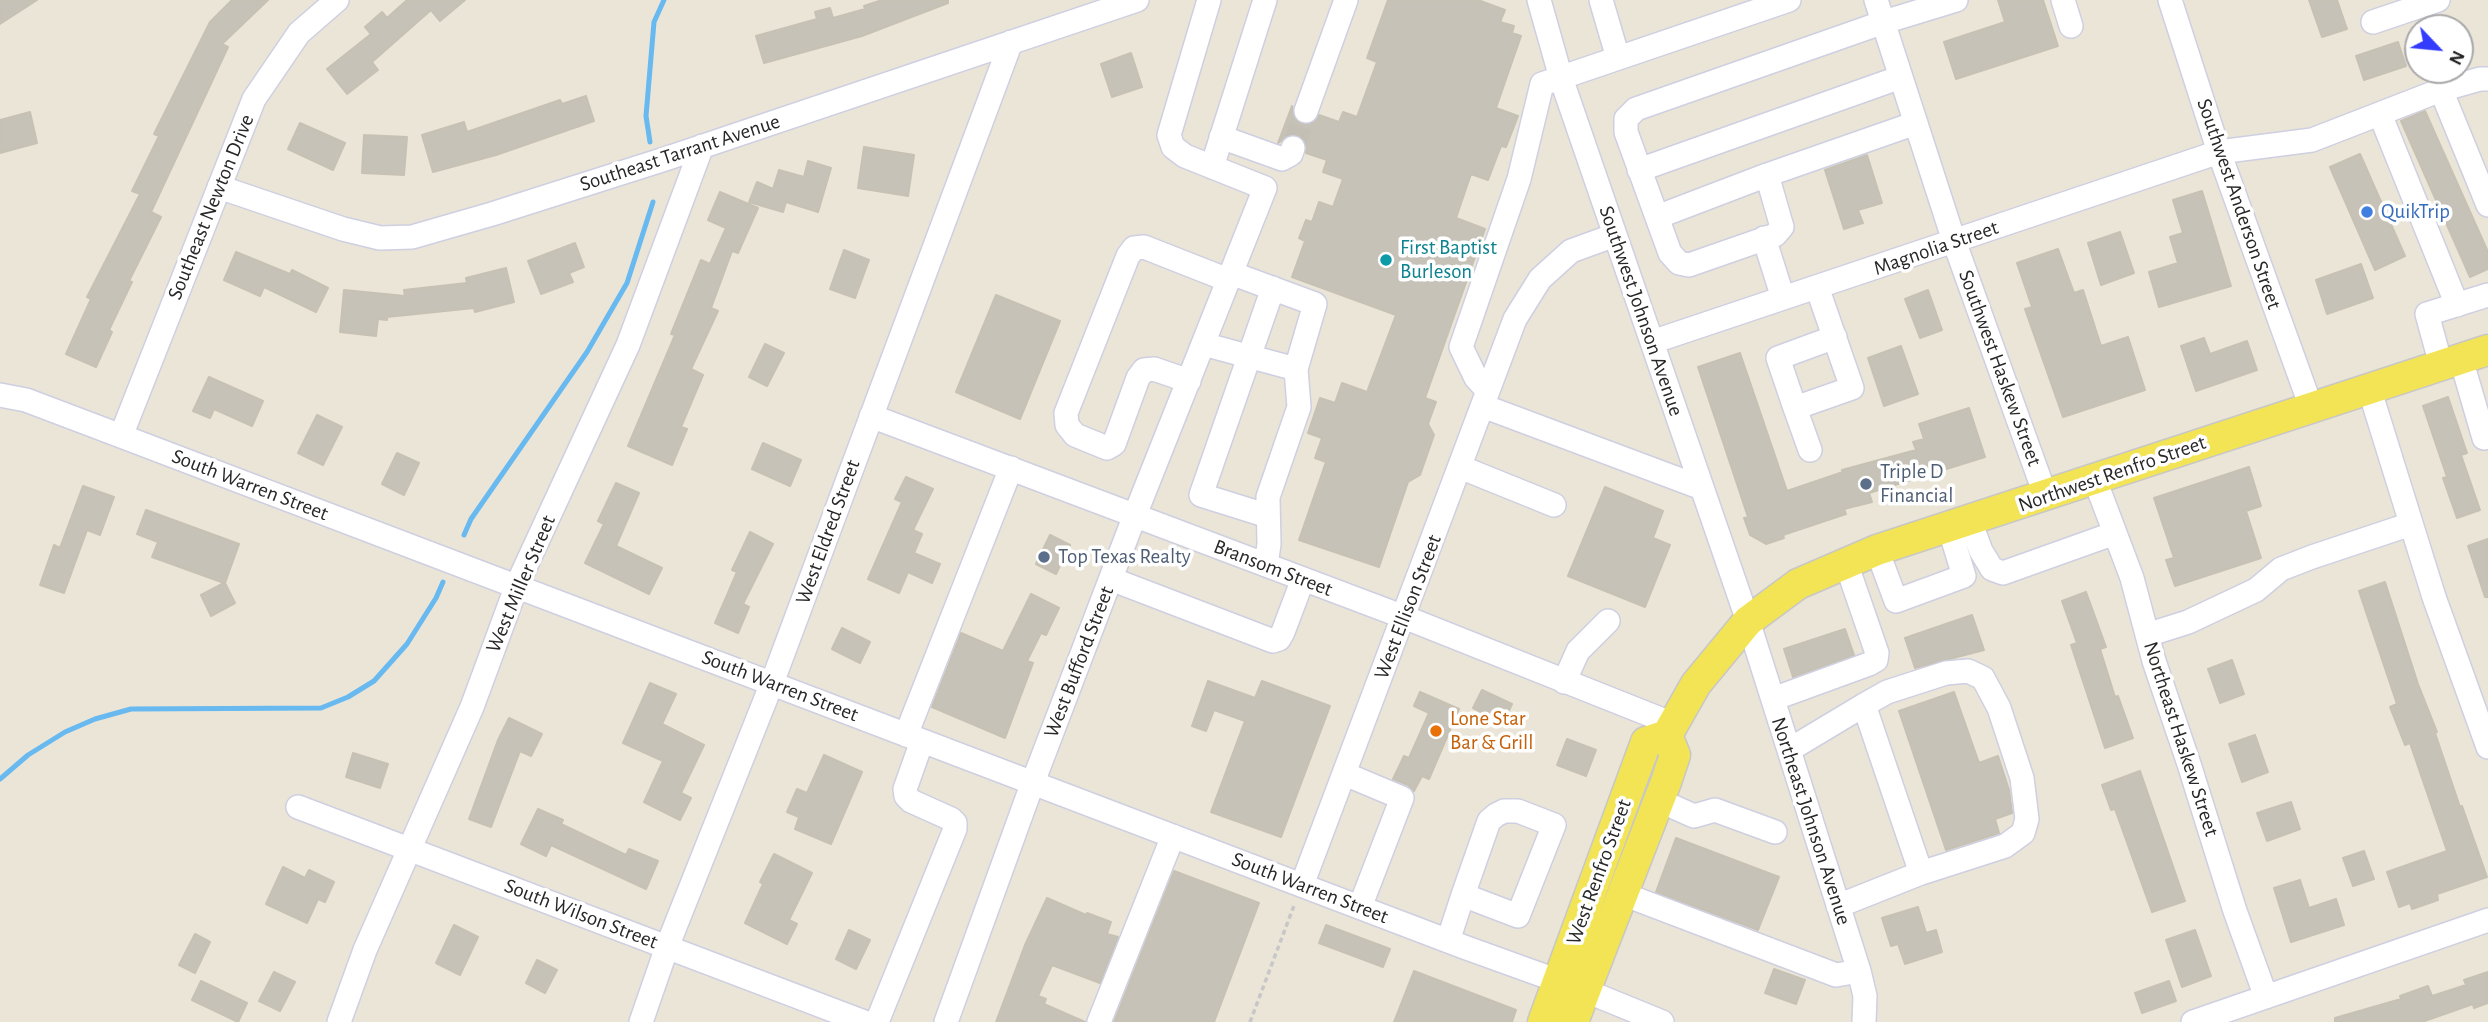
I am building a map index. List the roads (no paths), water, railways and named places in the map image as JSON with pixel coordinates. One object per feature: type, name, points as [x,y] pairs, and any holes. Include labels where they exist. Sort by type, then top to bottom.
[{"type":"main road","name":"Northwest Renfro Street","points":[[1748,621],[1798,584],[1877,550],[2046,497],[2463,358]]},
{"type":"main road","name":"West Renfro Street","points":[[1573,1022],[1573,986],[1646,742],[1670,730],[1696,684],[1748,621]]},
{"type":"main road","name":"West Renfro Street","points":[[1543,1022],[1573,986],[1623,894],[1675,755],[1670,730]]},
{"type":"street","name":"Southeast Newton Drive","points":[[121,436],[254,99],[299,33],[337,0]]},
{"type":"street","name":"Southeast Tarrant Avenue","points":[[219,187],[380,239],[412,237],[702,146],[1137,0]]},
{"type":"street","points":[[1209,0],[1169,135],[1173,147],[1185,156],[1212,167],[1265,0]]},
{"type":"street","points":[[1306,111],[1346,0]]},
{"type":"street","name":"Southwest Johnson Avenue","points":[[1539,0],[1561,78],[1748,621]]},
{"type":"street","points":[[1601,0],[1618,58]]},
{"type":"street","points":[[1702,488],[1485,398],[1461,347],[1519,179],[1542,84],[1789,0]]},
{"type":"street","name":"Southwest Haskew Street","points":[[1876,0],[1954,241],[2046,497]]},
{"type":"street","points":[[1767,175],[1782,227],[1775,235],[1689,265],[1679,263],[1670,253],[1639,170],[1626,132],[1626,119],[1636,109],[1884,22],[1956,0]]},
{"type":"street","points":[[2063,0],[2071,26]]},
{"type":"street","name":"Southwest Anderson Street","points":[[2170,0],[2219,152],[2311,407]]},
{"type":"street","points":[[2373,22],[2438,0]]},
{"type":"street","name":"West Eldred Street","points":[[641,1022],[667,947],[772,683],[1011,41]]},
{"type":"street","name":"Magnolia Street","points":[[1652,342],[2219,152],[2312,140],[2485,74]]},
{"type":"street","points":[[1639,170],[1901,76]]},
{"type":"street","points":[[2441,90],[2488,205]]},
{"type":"street","points":[[2380,114],[2457,304]]},
{"type":"street","points":[[1657,217],[1916,123]]},
{"type":"street","points":[[1221,137],[1282,159],[1291,154],[1293,148]]},
{"type":"street","name":"West Miller Street","points":[[339,1022],[365,950],[472,707],[517,585],[628,345],[702,146]]},
{"type":"street","name":"West Bufford Street","points":[[946,1022],[1033,782],[1265,188],[1212,167]]},
{"type":"street","name":"West Ellison Street","points":[[1302,885],[1515,319],[1540,279],[1571,250],[1615,235]]},
{"type":"street","points":[[1764,238],[1783,299]]},
{"type":"street","points":[[1188,381],[1154,369],[1144,370],[1114,444],[1107,448],[1075,435],[1067,425],[1066,413],[1128,256],[1135,248],[1144,247],[1315,304],[1296,369],[1298,407],[1268,497],[1269,544],[1266,565]]},
{"type":"street","points":[[1795,408],[1852,388],[1817,287]]},
{"type":"street","points":[[1268,516],[1201,495],[1272,288]]},
{"type":"street","points":[[2488,295],[2427,314],[2463,358],[2484,438],[2488,436]]},
{"type":"street","points":[[1811,450],[1778,358],[1835,337]]},
{"type":"street","points":[[1203,344],[1296,369]]},
{"type":"street","points":[[2369,388],[2434,597],[2488,747]]},
{"type":"street","name":"South Warren Street","points":[[0,395],[26,400],[517,585],[1662,1022]]},
{"type":"street","name":"Bransom Street","points":[[871,416],[1404,617],[1564,682],[1670,730]]},
{"type":"street","points":[[1460,467],[1554,505]]},
{"type":"street","points":[[877,1022],[955,829],[955,823],[951,819],[911,801],[906,796],[914,738],[1011,468]]},
{"type":"street","name":"Northeast Haskew Street","points":[[2095,480],[2132,578],[2147,635],[2235,911],[2266,997]]},
{"type":"street","points":[[1960,524],[1992,569],[2003,573],[2115,533]]},
{"type":"street","points":[[1877,550],[1896,601],[1964,576],[1960,524]]},
{"type":"street","points":[[2147,635],[2188,622],[2256,590],[2281,569],[2412,524]]},
{"type":"street","points":[[1773,699],[1875,660],[1877,653],[1846,563]]},
{"type":"street","points":[[1111,579],[1273,641],[1279,639],[1283,632],[1303,579]]},
{"type":"street","points":[[1564,682],[1578,651],[1608,621]]},
{"type":"street","name":"Northeast Johnson Avenue","points":[[1748,621],[1859,971],[1866,996],[1864,1022]]},
{"type":"street","points":[[1789,750],[1888,692],[1947,673],[1968,671],[1983,678],[1999,708],[2022,778],[2027,819],[2023,832],[2005,846],[1921,873],[1838,906]]},
{"type":"street","points":[[1864,705],[1921,873]]},
{"type":"street","points":[[1345,774],[1402,798],[1360,907]]},
{"type":"street","points":[[1658,800],[1694,816],[1715,810],[1775,832]]},
{"type":"street","name":"South Wilson Street","points":[[298,807],[864,1022]]},
{"type":"street","points":[[1448,941],[1489,821],[1504,811],[1518,811],[1554,825],[1518,916],[1464,895]]},
{"type":"street","points":[[1099,1022],[1173,836]]},
{"type":"street","points":[[1623,894],[1836,975],[1859,971]]},
{"type":"street","points":[[2193,1022],[2488,920]]},
{"type":"waterway","points":[[650,142],[646,116],[654,22],[664,0]]},
{"type":"waterway","points":[[464,535],[471,519],[587,352],[627,283],[653,202]]},
{"type":"waterway","points":[[0,779],[28,755],[65,732],[95,719],[131,709],[321,708],[348,697],[374,681],[407,644],[443,582]]},
{"type":"tunnel","points":[[1293,148],[1306,111]]},
{"type":"place","name":"QuikTrip","points":[[2367,212]]},
{"type":"place","name":"First Baptist Burleson","points":[[1386,260]]},
{"type":"place","name":"Triple D Financial","points":[[1866,484]]},
{"type":"place","name":"Top Texas Realty","points":[[1044,557]]},
{"type":"place","name":"Lone Star Bar & Grill","points":[[1436,731]]}]
